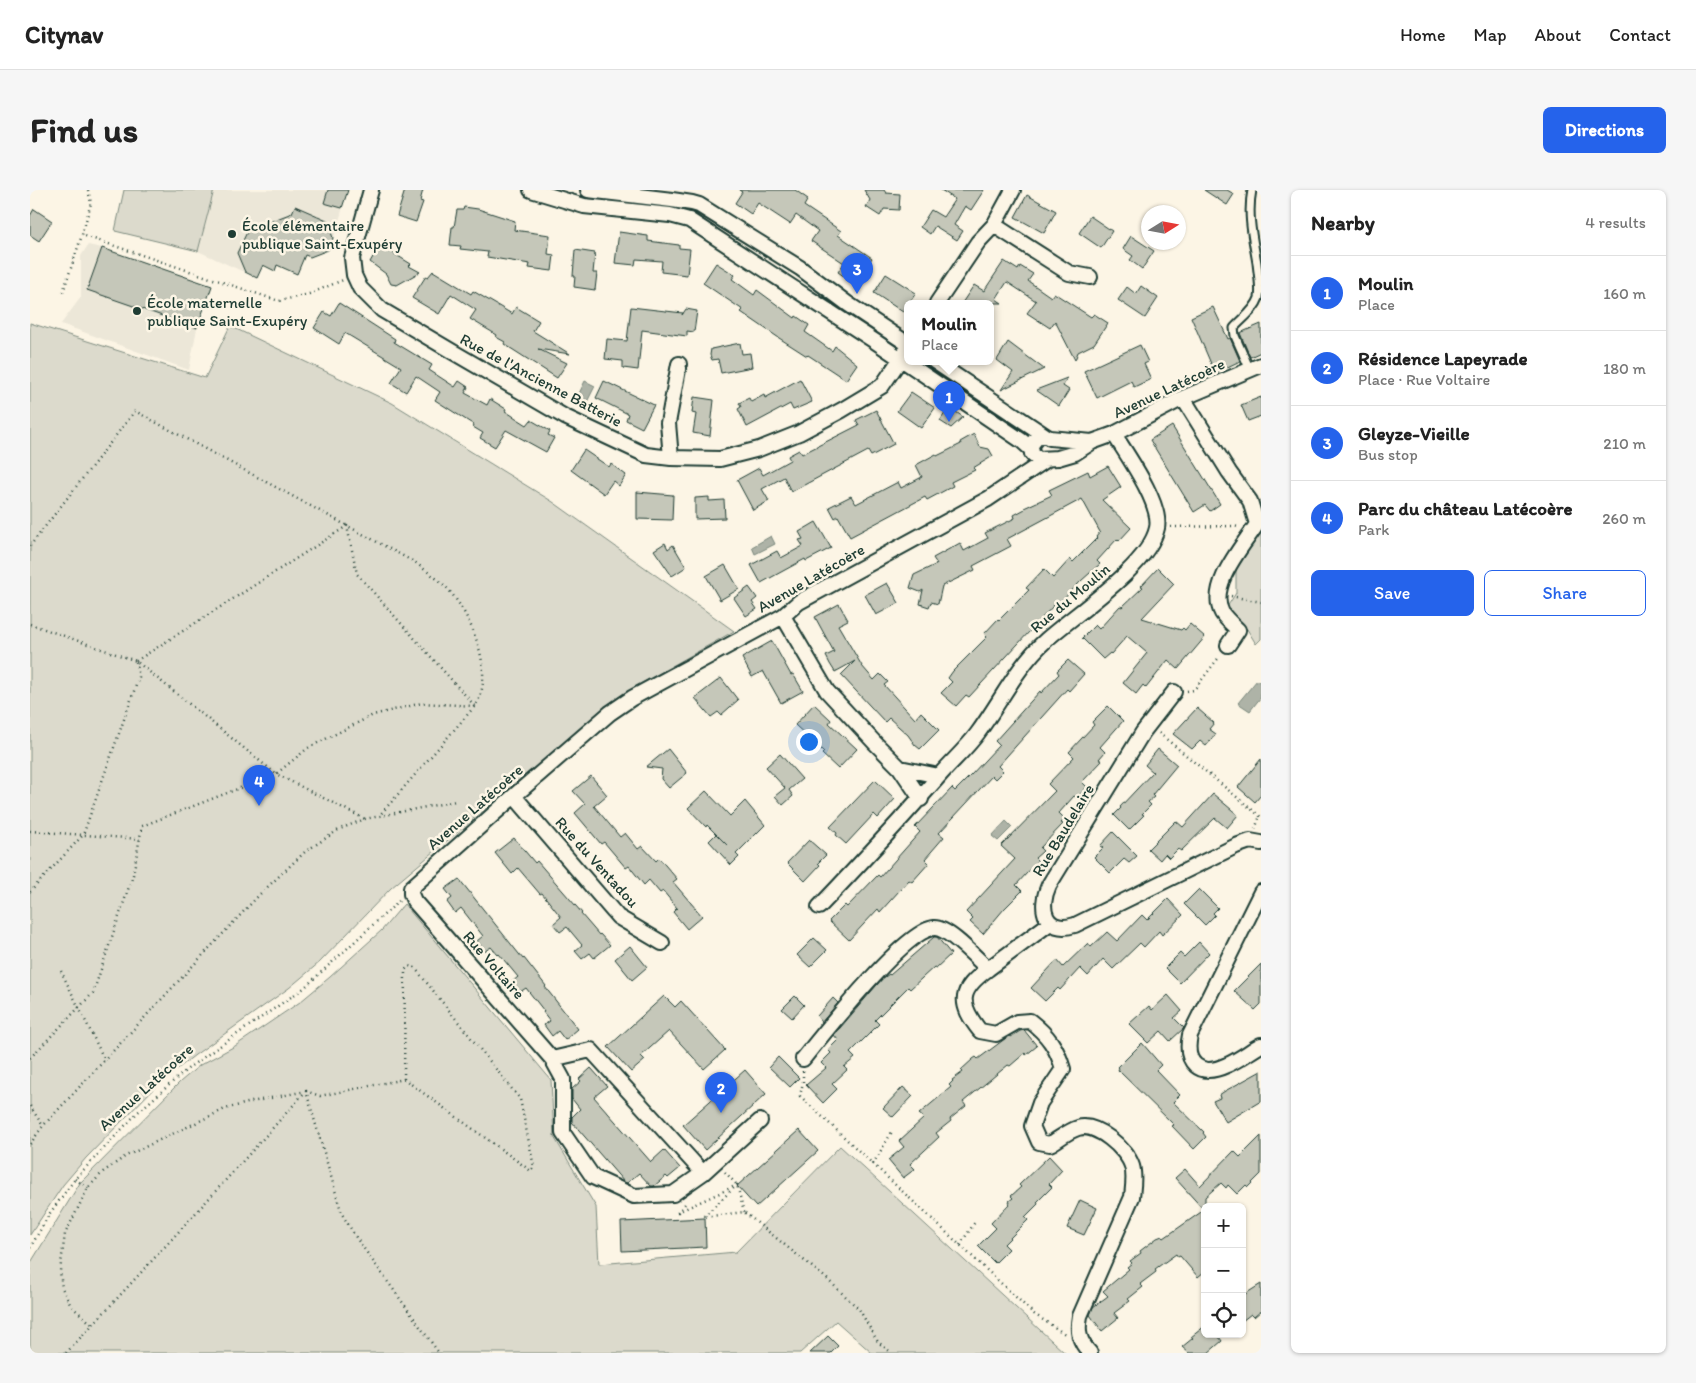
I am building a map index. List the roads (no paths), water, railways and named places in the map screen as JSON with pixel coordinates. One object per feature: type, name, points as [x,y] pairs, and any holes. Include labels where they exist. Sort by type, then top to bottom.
[{"type":"street","name":"Rue de l'Ancienne Batterie","points":[[371,190],[352,258],[354,275],[360,288],[382,310],[565,417],[646,455],[671,458],[720,459],[759,449],[799,433],[882,386],[904,353]]},
{"type":"street","points":[[532,190],[584,206],[670,215],[689,220],[904,349]]},
{"type":"street","points":[[588,190],[693,196],[710,212],[800,268],[904,348]]},
{"type":"street","points":[[939,300],[978,242],[994,225],[1014,190]]},
{"type":"street","points":[[689,220],[693,196]]},
{"type":"street","points":[[994,225],[1069,273],[1090,277]]},
{"type":"street","points":[[671,458],[668,423],[678,364]]},
{"type":"street","points":[[925,365],[1022,441],[1031,449],[1035,457],[1042,460],[1052,456],[1055,448],[1053,441],[940,365]]},
{"type":"street","name":"Avenue Latécoère","points":[[411,894],[411,888],[415,883],[610,713],[632,698],[783,616],[799,602],[988,499],[1047,459],[1076,453],[1092,442],[1114,434],[1183,398],[1256,368]]},
{"type":"street","points":[[1183,398],[1229,472],[1257,508],[1257,524],[1230,562],[1218,593],[1222,613],[1238,630],[1228,645]]},
{"type":"street","name":"Rue du Moulin","points":[[819,907],[921,799],[976,735],[1021,667],[1045,641],[1128,572],[1150,545],[1157,528],[1157,511],[1144,483],[1114,434]]},
{"type":"street","name":"Avenue Latécoère","points":[[1015,480],[1035,438],[1048,437],[1092,442]]},
{"type":"street","points":[[783,616],[827,691],[900,768],[921,799]]},
{"type":"street","name":"Rue Baudelaire","points":[[1050,923],[1044,907],[1045,895],[1049,885],[1148,724],[1174,692]]},
{"type":"street","points":[[900,768],[939,776]]},
{"type":"street","name":"Rue du Ventadou","points":[[514,796],[618,917],[662,943]]},
{"type":"street","points":[[1087,1349],[1078,1329],[1080,1316],[1132,1197],[1134,1176],[1131,1163],[1114,1141],[1094,1128],[1078,1128],[1050,1144],[1039,1142],[1032,1126],[1040,1103],[1063,1069],[1058,1051],[1039,1028],[1030,1022],[1017,1022],[996,1034],[980,1031],[968,1016],[965,1004],[966,992],[976,978],[1050,923],[1057,927],[1066,928],[1076,925],[1236,846],[1250,841],[1261,843]]},
{"type":"street","points":[[1261,892],[1190,1035],[1187,1047],[1189,1057],[1194,1064],[1200,1069],[1208,1070],[1228,1065],[1261,1045]]},
{"type":"street","name":"Rue Voltaire","points":[[411,894],[414,901],[552,1059],[563,1079],[563,1133],[594,1177],[634,1196],[673,1194],[704,1173],[760,1121]]},
{"type":"street","points":[[803,1059],[871,978],[913,937],[934,928],[945,930],[988,969]]},
{"type":"street","points":[[552,1059],[591,1050],[704,1173]]},
{"type":"lane","points":[[1252,190],[1249,205],[1250,222],[1260,282],[1260,297],[1253,309],[1234,328],[1235,336],[1256,368]]},
{"type":"place","name":"École élémentaire publique Saint-Exupéry","points":[[232,234]]},
{"type":"place","name":"Gleyze-Vieille","points":[[857,294]]},
{"type":"place","name":"École maternelle publique Saint-Exupéry","points":[[137,311]]},
{"type":"place","name":"Moulin","points":[[949,422]]},
{"type":"place","name":"Parc du château Latécoère","points":[[259,806]]},
{"type":"place","name":"Résidence Lapeyrade","points":[[721,1113]]}]
